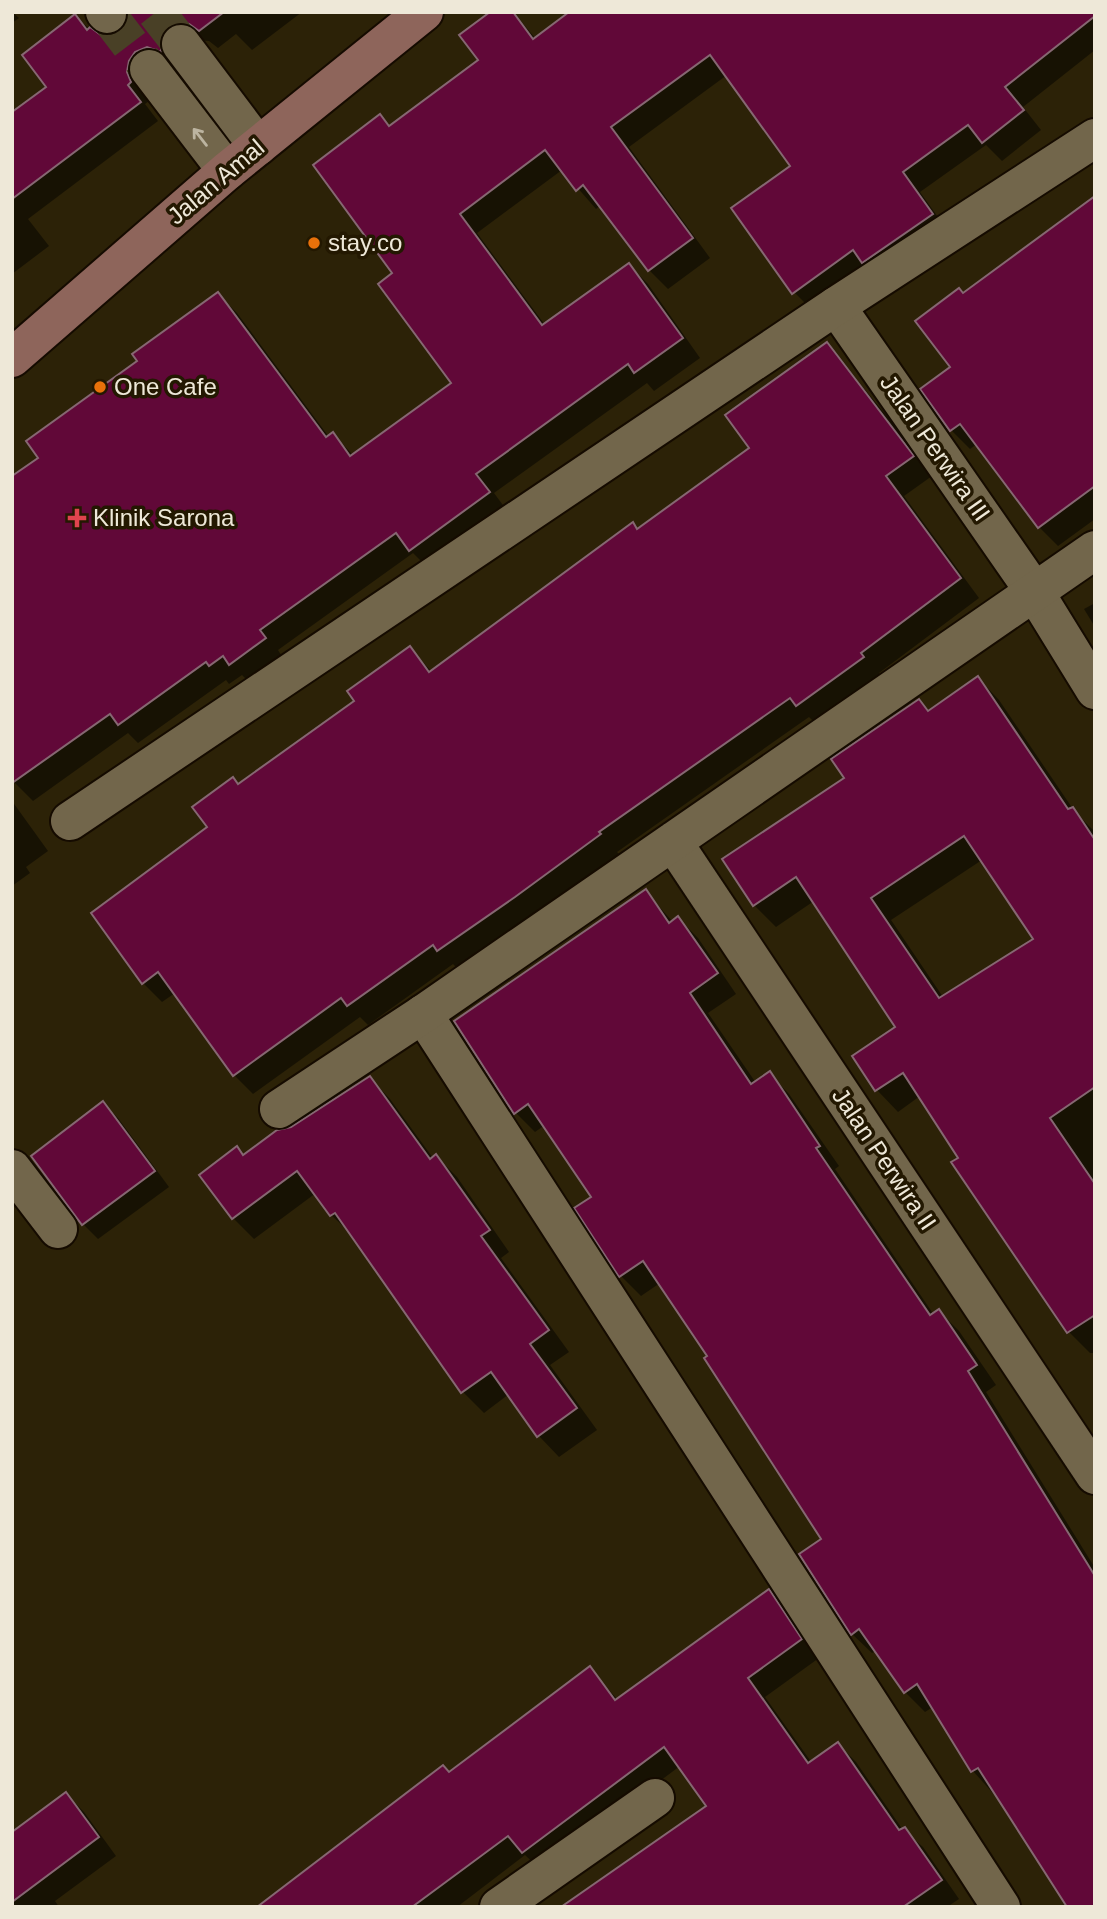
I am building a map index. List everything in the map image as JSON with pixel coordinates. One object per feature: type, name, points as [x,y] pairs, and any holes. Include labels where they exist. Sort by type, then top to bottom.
[{"type":"street","name":"Jalan Amal","points":[[12,358],[227,171],[424,12]]},
{"type":"street","points":[[181,44],[258,146]]},
{"type":"street","points":[[149,69],[227,171]]},
{"type":"street","points":[[70,821],[836,306],[1095,138]]},
{"type":"street","name":"Jalan Perwira III","points":[[836,306],[1034,591],[1095,690]]},
{"type":"street","points":[[279,1109],[424,1014],[1095,550]]},
{"type":"street","name":"Jalan Perwira II","points":[[673,842],[1095,1475]]},
{"type":"street","points":[[424,1014],[1001,1907]]},
{"type":"street","points":[[12,1169],[58,1229]]},
{"type":"street","points":[[499,1907],[654,1798]]},
{"type":"building","points":[[128,12],[224,12],[199,31],[189,24],[179,22],[168,26],[161,36],[161,52],[147,47],[135,52],[129,61],[127,72],[131,82],[128,85],[141,102],[12,199],[12,112],[46,87],[22,55],[75,14],[87,30],[90,27],[101,35],[112,35],[123,29]]},
{"type":"building","points":[[490,12],[513,12],[533,39],[569,12],[1095,12],[1095,16],[1005,87],[1024,110],[982,143],[968,125],[903,172],[933,214],[862,263],[853,250],[792,294],[731,208],[790,166],[710,55],[611,127],[693,238],[648,271],[583,185],[576,191],[545,150],[460,214],[542,325],[629,263],[683,338],[634,373],[628,364],[476,474],[490,492],[409,551],[396,533],[260,630],[266,638],[229,665],[223,656],[209,666],[206,662],[118,725],[110,714],[12,783],[12,476],[38,458],[26,441],[137,361],[132,354],[218,292],[326,437],[333,432],[350,456],[451,383],[378,284],[392,273],[313,165],[380,114],[389,126],[478,60],[459,35]]},
{"type":"building","points":[[1095,196],[1095,486],[1038,528],[960,424],[950,431],[920,389],[950,367],[915,321],[959,288],[963,293]]},
{"type":"building","points":[[827,342],[914,456],[886,476],[961,578],[861,653],[864,657],[796,706],[790,698],[599,832],[601,834],[437,951],[433,945],[347,1006],[341,998],[233,1076],[158,972],[142,984],[91,913],[207,827],[192,807],[233,777],[238,784],[354,701],[347,691],[410,646],[429,672],[633,522],[637,529],[749,448],[725,415]]},
{"type":"building","points":[[978,676],[1068,809],[1073,807],[1095,840],[1095,1087],[1050,1118],[1095,1184],[1095,1315],[1067,1333],[951,1162],[958,1158],[903,1073],[875,1091],[852,1056],[895,1027],[796,877],[753,906],[722,859],[844,778],[831,759],[919,699],[928,711]],"holes":[[[964,836],[1033,939],[939,998],[871,898]]]},
{"type":"building","points":[[646,889],[669,923],[678,916],[718,973],[690,993],[751,1084],[770,1071],[820,1146],[816,1148],[930,1315],[939,1309],[977,1365],[968,1371],[1095,1576],[1095,1907],[1067,1907],[978,1768],[971,1772],[917,1684],[904,1693],[859,1629],[851,1635],[799,1554],[821,1539],[704,1358],[707,1356],[643,1261],[619,1277],[574,1208],[591,1197],[528,1104],[514,1114],[454,1021]]},
{"type":"building","points":[[370,1076],[430,1159],[436,1154],[490,1230],[481,1236],[549,1330],[530,1344],[577,1408],[537,1437],[491,1372],[461,1393],[335,1213],[330,1216],[297,1171],[232,1219],[199,1175],[237,1146],[243,1155],[277,1130],[291,1127]]},
{"type":"building","points":[[103,1101],[155,1171],[82,1225],[31,1156]]},
{"type":"building","points":[[769,1589],[802,1639],[748,1678],[808,1763],[838,1742],[899,1830],[905,1827],[942,1880],[903,1907],[561,1907],[706,1806],[664,1747],[522,1853],[508,1836],[412,1907],[257,1907],[443,1765],[449,1772],[590,1666],[615,1700]]},
{"type":"building","points":[[66,1792],[99,1837],[12,1902],[12,1832]]},
{"type":"tunnel","points":[[156,12],[181,44]]},
{"type":"tunnel","points":[[107,14],[149,69]]},
{"type":"place","name":"stay.co","points":[[314,243]]},
{"type":"place","name":"One Cafe","points":[[100,387]]},
{"type":"place","name":"Klinik Sarona","points":[[77,518]]}]
